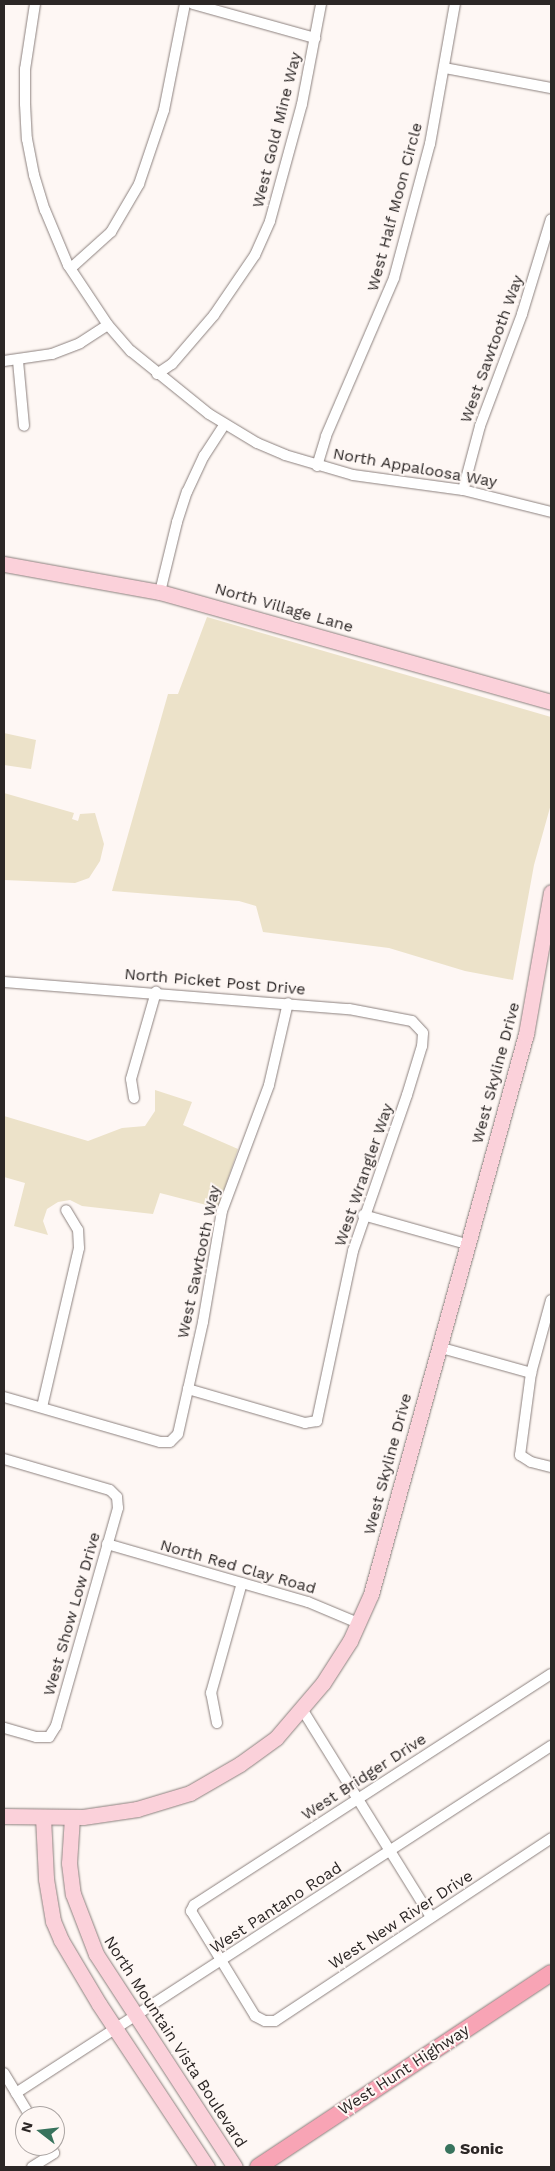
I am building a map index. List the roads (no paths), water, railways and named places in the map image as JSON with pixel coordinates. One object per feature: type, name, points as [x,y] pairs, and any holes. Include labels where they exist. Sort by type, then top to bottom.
[{"type":"main road","name":"West Hunt Highway","points":[[258,2167],[551,1973]]},
{"type":"street","name":"North Appaloosa Way","points":[[35,4],[25,69],[27,140],[45,210],[71,268],[108,325],[157,374],[225,424],[257,443],[317,466],[353,476],[464,490],[551,512]]},
{"type":"street","points":[[71,268],[111,232],[139,184],[164,110],[185,4]]},
{"type":"street","points":[[193,4],[315,38]]},
{"type":"street","name":"West Gold Mine Way","points":[[157,374],[172,364],[204,328],[255,255],[270,221],[287,168],[321,4]]},
{"type":"street","name":"West Half Moon Circle","points":[[317,466],[326,436],[394,278],[430,144],[455,4]]},
{"type":"street","points":[[445,68],[551,88]]},
{"type":"street","name":"West Sawtooth Way","points":[[464,490],[480,426],[522,314],[551,219]]},
{"type":"street","points":[[4,361],[18,361],[52,354],[80,343],[108,325]]},
{"type":"street","points":[[18,361],[24,426]]},
{"type":"street","points":[[160,592],[176,522],[187,492],[204,456],[225,424]]},
{"type":"street","name":"North Village Lane","points":[[4,564],[160,592],[551,702]]},
{"type":"street","name":"West Skyline Drive","points":[[4,1816],[72,1817],[137,1809],[190,1793],[240,1764],[276,1738],[324,1683],[358,1622],[371,1594],[532,1008],[551,892]]},
{"type":"street","name":"North Picket Post Drive","points":[[4,982],[349,1008],[412,1021],[419,1028]]},
{"type":"street","points":[[134,1098],[131,1080],[156,992]]},
{"type":"street","name":"West Sawtooth Way","points":[[42,1406],[160,1442],[170,1442],[178,1434],[222,1210],[269,1085],[288,1003]]},
{"type":"street","name":"West Wrangler Way","points":[[188,1389],[305,1423],[317,1421],[363,1215],[422,1046],[419,1028]]},
{"type":"street","points":[[4,1396],[42,1406],[79,1248],[78,1230],[66,1210]]},
{"type":"street","points":[[363,1215],[466,1244]]},
{"type":"street","points":[[551,1300],[531,1373],[520,1455],[531,1462],[551,1467]]},
{"type":"street","points":[[438,1347],[531,1373]]},
{"type":"street","name":"West Show Low Drive","points":[[4,1459],[110,1490],[117,1498],[118,1508],[56,1726],[49,1737],[36,1737],[4,1728]]},
{"type":"street","name":"North Red Clay Road","points":[[107,1544],[308,1602],[358,1622]]},
{"type":"street","points":[[218,1723],[211,1693],[242,1583]]},
{"type":"street","name":"West Bridger Drive","points":[[221,1962],[191,1911],[194,1905],[551,1674]]},
{"type":"street","points":[[302,1709],[432,1918]]},
{"type":"street","name":"West Pantano Road","points":[[16,2094],[551,1746]]},
{"type":"street","points":[[44,1817],[46,1879],[53,1921],[72,1961],[207,2167]]},
{"type":"street","name":"North Mountain Vista Boulevard","points":[[72,1817],[69,1863],[73,1894],[83,1926],[96,1954],[235,2167]]},
{"type":"street","name":"West New River Drive","points":[[221,1962],[255,2016],[265,2021],[275,2021],[551,1838]]},
{"type":"street","points":[[4,2074],[24,2106]]},
{"type":"street","points":[[32,2167],[44,2156]]},
{"type":"place","name":"Sonic","points":[[450,2149]]}]
